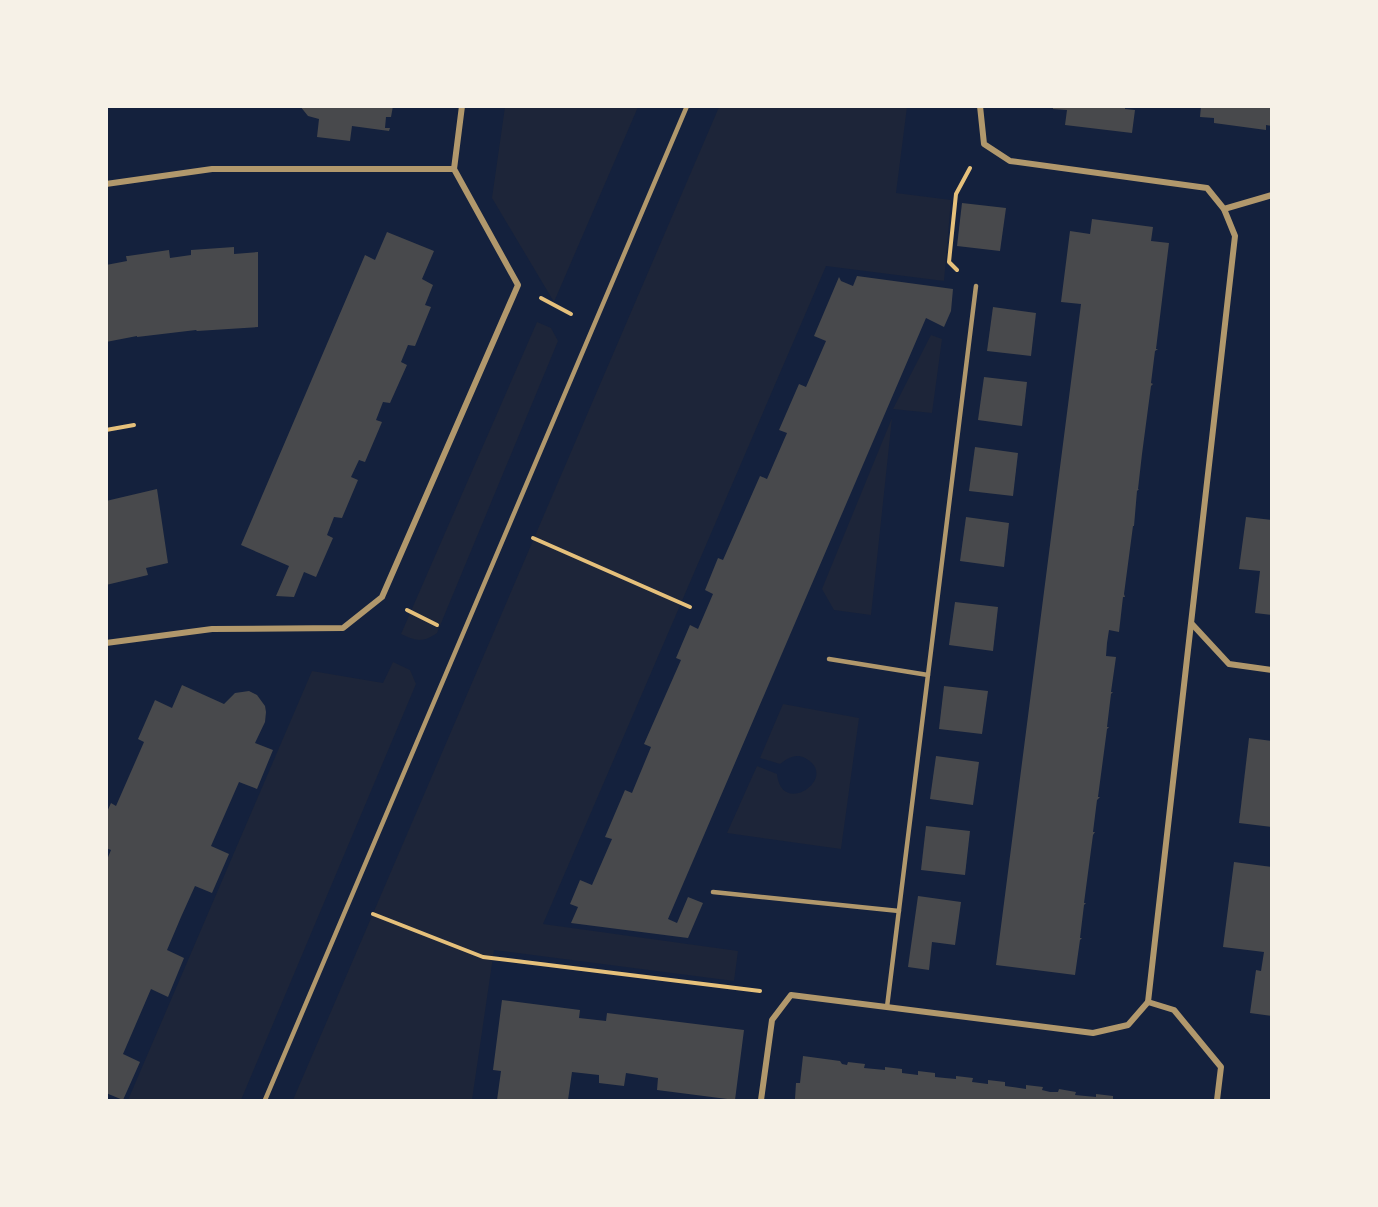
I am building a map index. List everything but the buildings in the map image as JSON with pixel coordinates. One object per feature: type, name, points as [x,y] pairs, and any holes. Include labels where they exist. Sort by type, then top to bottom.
[{"type":"street","points":[[106,643],[212,629],[343,628],[382,597],[518,285],[453,169],[462,106]]},
{"type":"street","points":[[761,1101],[772,1020],[791,995],[1093,1033],[1128,1024],[1148,1002],[1235,236],[1224,209],[1207,188],[1010,161],[984,144],[980,106]]},
{"type":"street","points":[[106,184],[212,169],[453,169]]},
{"type":"street","points":[[1224,209],[1272,195]]},
{"type":"street","points":[[1192,624],[1228,664],[1272,670]]},
{"type":"street","points":[[1148,1002],[1174,1010],[1221,1067],[1217,1101]]},
{"type":"lane","points":[[265,1101],[687,106]]},
{"type":"lane","points":[[887,1007],[976,286]]},
{"type":"lane","points":[[829,659],[928,675]]},
{"type":"lane","points":[[713,892],[899,911]]},
{"type":"path","points":[[976,286],[949,262],[956,194],[984,144]]},
{"type":"path","points":[[518,285],[593,326]]},
{"type":"path","points":[[106,430],[134,425]]},
{"type":"path","points":[[508,526],[690,607]]},
{"type":"path","points":[[382,597],[461,637]]},
{"type":"path","points":[[348,904],[483,957],[791,995]]},
{"type":"shaded area","points":[[505,107],[638,107],[554,302],[492,198]]},
{"type":"shaded area","points":[[719,107],[907,107],[896,193],[951,200],[944,281],[826,266],[543,924],[738,951],[734,981],[494,950],[472,1100],[293,1100]]},
{"type":"shaded area","points":[[537,322],[551,328],[558,341],[437,633],[423,640],[401,634]]},
{"type":"shaded area","points":[[931,335],[942,339],[932,413],[893,409]]},
{"type":"shaded area","points":[[892,418],[871,615],[834,610],[822,589]]},
{"type":"shaded area","points":[[393,662],[410,670],[416,684],[241,1100],[128,1100],[312,671],[383,683]]},
{"type":"shaded area","points":[[783,704],[859,718],[841,849],[727,833],[757,766],[777,774],[781,787],[788,793],[806,790],[813,783],[816,775],[814,766],[805,758],[795,756],[780,764],[760,758]]}]
